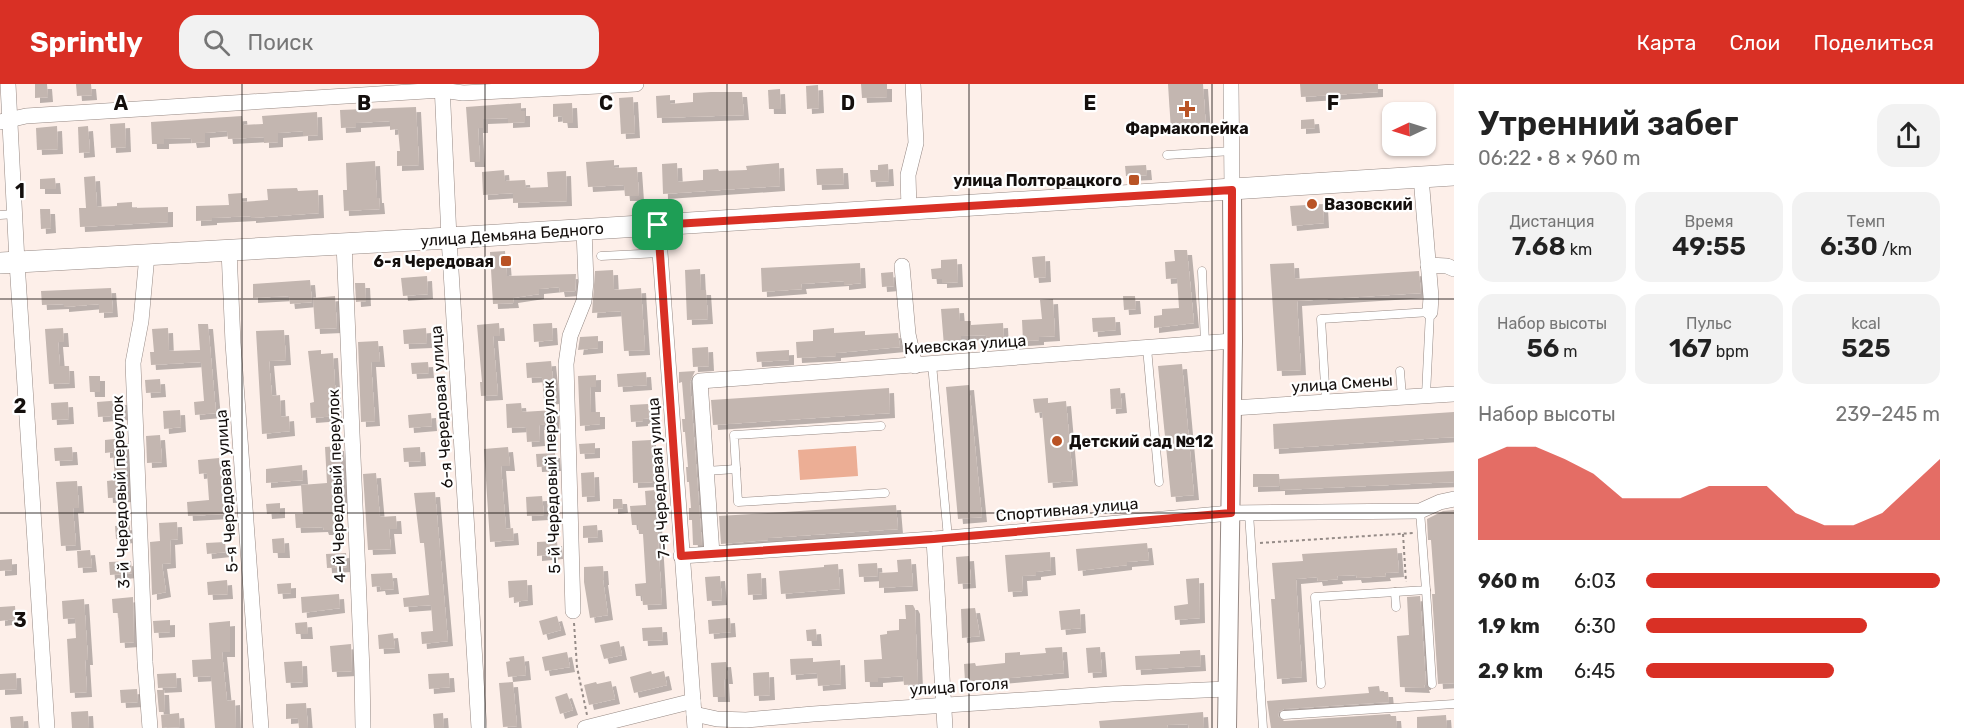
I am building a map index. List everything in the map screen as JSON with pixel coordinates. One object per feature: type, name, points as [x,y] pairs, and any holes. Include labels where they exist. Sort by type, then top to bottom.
[{"type":"main road","name":"улица Демьяна Бедного","points":[[9,262],[449,238],[1454,175]]},
{"type":"street","points":[[8,84],[5,121],[9,262],[47,728]]},
{"type":"street","points":[[5,121],[26,116],[442,87],[463,93],[636,84]]},
{"type":"street","points":[[909,209],[908,175],[916,143],[913,84]]},
{"type":"street","points":[[1227,728],[1227,689],[1240,513],[1232,408],[1232,84]]},
{"type":"street","name":"6-я Чередовая улица","points":[[442,87],[479,728]]},
{"type":"street","points":[[1421,177],[1430,312]]},
{"type":"street","name":"7-я Чередовая улица","points":[[658,225],[694,714]]},
{"type":"street","name":"5-й Чередовый переулок","points":[[573,611],[566,364],[570,336],[584,301],[586,282],[584,229]]},
{"type":"street","name":"4-й Чередовый переулок","points":[[344,243],[363,728]]},
{"type":"street","name":"5-я Чередовая улица","points":[[229,250],[233,343],[261,728]]},
{"type":"street","name":"3-й Чередовый переулок","points":[[147,255],[141,321],[133,363],[145,662],[150,728]]},
{"type":"street","points":[[1428,265],[1447,266],[1454,269]]},
{"type":"street","points":[[902,266],[908,334],[915,366]]},
{"type":"street","name":"Киевская улица","points":[[706,471],[700,381],[1233,341]]},
{"type":"street","name":"улица Смены","points":[[1232,408],[1454,394]]},
{"type":"street","points":[[706,471],[712,554]]},
{"type":"street","name":"Спортивная улица","points":[[681,556],[941,538],[1240,513],[1420,511],[1440,502],[1454,499]]},
{"type":"street","points":[[941,538],[945,728]]},
{"type":"street","name":"улица Гоголя","points":[[587,727],[694,714],[717,719],[746,720],[1112,694],[1227,689]]},
{"type":"lane","points":[[1167,155],[1232,151]]},
{"type":"lane","points":[[601,256],[660,253]]},
{"type":"lane","points":[[1202,271],[1205,344]]},
{"type":"lane","points":[[1326,402],[1320,319],[1430,312],[1426,395]]},
{"type":"lane","points":[[1147,348],[1159,482]]},
{"type":"lane","points":[[932,364],[941,538]]},
{"type":"lane","points":[[1400,371],[1402,397]]},
{"type":"lane","points":[[880,426],[734,435],[738,502],[885,492]]},
{"type":"lane","points":[[706,471],[736,469]]},
{"type":"lane","points":[[1420,511],[1432,684]]},
{"type":"lane","points":[[1240,513],[1251,543],[1263,728]]},
{"type":"lane","points":[[1321,684],[1315,597],[1426,590]]},
{"type":"lane","points":[[1395,592],[1396,607]]},
{"type":"lane","points":[[1284,715],[1454,704]]},
{"type":"path","points":[[1251,543],[1422,532]]},
{"type":"path","points":[[1403,533],[1407,591]]},
{"type":"path","points":[[573,611],[577,667],[587,727]]},
{"type":"shaded area","points":[[856,446],[858,476],[800,480],[798,450]]},
{"type":"building","points":[[35,84],[47,84],[48,97],[35,98]]},
{"type":"building","points":[[76,84],[91,84],[92,95],[77,96]]},
{"type":"building","points":[[861,84],[887,84],[887,97],[862,98]]},
{"type":"building","points":[[1168,84],[1203,84],[1206,129],[1171,131]]},
{"type":"building","points":[[1300,84],[1378,84],[1378,92],[1301,97]]},
{"type":"building","points":[[818,85],[819,108],[807,109],[806,86]]},
{"type":"building","points":[[780,89],[781,109],[769,109],[768,90]]},
{"type":"building","points":[[742,92],[744,115],[657,118],[656,96],[670,95],[670,104],[693,102],[693,93]]},
{"type":"building","points":[[633,97],[635,133],[621,134],[619,98]]},
{"type":"building","points":[[521,103],[521,111],[525,111],[525,122],[508,123],[508,118],[483,119],[483,128],[478,128],[480,162],[470,162],[466,107]]},
{"type":"building","points":[[572,103],[573,123],[563,123],[562,116],[553,117],[553,104]]},
{"type":"building","points":[[416,107],[419,165],[397,166],[397,151],[400,151],[398,129],[390,130],[390,121],[356,123],[356,127],[341,128],[340,110]]},
{"type":"building","points":[[317,112],[318,135],[303,136],[303,131],[278,133],[278,142],[264,143],[264,137],[228,139],[227,131],[205,133],[205,142],[192,143],[191,138],[164,139],[164,144],[152,144],[151,122],[242,116],[243,125],[263,124],[262,116]]},
{"type":"building","points":[[1314,119],[1315,128],[1301,129],[1301,120]]},
{"type":"building","points":[[125,123],[126,147],[111,148],[110,124]]},
{"type":"building","points":[[57,126],[58,149],[37,150],[36,128]]},
{"type":"building","points":[[88,126],[90,152],[79,153],[78,127]]},
{"type":"building","points":[[614,160],[614,168],[637,167],[639,196],[625,196],[624,185],[588,187],[586,162]]},
{"type":"building","points":[[375,161],[377,198],[379,198],[380,209],[344,211],[343,190],[347,190],[346,163]]},
{"type":"building","points":[[677,163],[678,182],[703,180],[703,170],[747,170],[746,166],[779,163],[780,186],[663,194],[662,164]]},
{"type":"building","points":[[888,164],[889,181],[871,182],[870,170],[878,170],[878,165]]},
{"type":"building","points":[[1146,165],[1147,175],[1126,176],[1125,166]]},
{"type":"building","points":[[843,168],[844,184],[817,185],[816,169]]},
{"type":"building","points":[[504,170],[505,181],[525,180],[526,188],[548,187],[547,172],[566,171],[567,201],[513,203],[513,193],[483,195],[482,172]]},
{"type":"building","points":[[95,176],[97,207],[117,206],[117,203],[132,202],[132,208],[168,207],[168,222],[80,227],[79,208],[86,208],[84,177]]},
{"type":"building","points":[[55,178],[56,189],[40,189],[40,179]]},
{"type":"building","points":[[297,188],[298,191],[318,190],[319,213],[251,218],[251,216],[212,218],[212,220],[196,221],[196,206],[229,205],[228,194],[242,193],[242,202],[268,200],[267,189]]},
{"type":"building","points":[[1323,204],[1324,223],[1292,226],[1290,206]]},
{"type":"building","points":[[40,209],[50,209],[51,228],[41,229]]},
{"type":"building","points":[[1174,250],[1187,250],[1194,323],[1154,328],[1154,316],[1162,315],[1162,309],[1179,308],[1177,278],[1166,279],[1165,262],[1175,261]]},
{"type":"building","points":[[505,251],[507,276],[576,274],[575,291],[560,292],[559,287],[539,289],[539,294],[513,298],[514,303],[493,304],[490,252]]},
{"type":"building","points":[[1045,256],[1046,277],[1034,278],[1032,257]]},
{"type":"building","points":[[957,259],[958,282],[942,283],[942,279],[932,279],[931,269],[941,268],[941,260]]},
{"type":"building","points":[[860,263],[861,283],[844,285],[844,281],[801,284],[802,289],[762,292],[761,268]]},
{"type":"building","points":[[1294,263],[1295,279],[1419,271],[1421,293],[1297,301],[1301,370],[1277,371],[1270,264]]},
{"type":"building","points":[[700,269],[701,290],[706,290],[708,319],[687,320],[685,270]]},
{"type":"building","points":[[613,270],[614,290],[641,288],[645,350],[624,351],[621,311],[592,313],[595,271]]},
{"type":"building","points":[[893,272],[894,286],[882,287],[881,273]]},
{"type":"building","points":[[427,276],[428,294],[403,296],[401,278]]},
{"type":"building","points":[[310,280],[312,302],[290,304],[289,296],[253,298],[253,284]]},
{"type":"building","points":[[355,283],[365,283],[366,301],[356,302]]},
{"type":"building","points":[[111,288],[113,312],[99,313],[99,304],[64,307],[64,304],[42,305],[41,291]]},
{"type":"building","points":[[335,296],[337,328],[315,329],[313,298]]},
{"type":"building","points":[[1123,296],[1135,296],[1136,309],[1124,310]]},
{"type":"building","points":[[1053,299],[1055,336],[1023,341],[1022,320],[1042,319],[1040,300]]},
{"type":"building","points":[[959,308],[960,321],[971,321],[971,325],[1003,323],[1004,343],[987,344],[986,335],[961,336],[961,345],[944,346],[941,309]]},
{"type":"building","points":[[1115,317],[1116,330],[1093,332],[1092,318]]},
{"type":"building","points":[[499,323],[500,336],[493,336],[498,395],[481,396],[477,325]]},
{"type":"building","points":[[552,323],[553,340],[534,342],[533,324]]},
{"type":"building","points":[[198,324],[208,324],[216,413],[195,415],[194,402],[204,401],[201,362],[151,365],[150,352],[154,352],[152,329],[168,328],[169,351],[200,350]]},
{"type":"building","points":[[63,328],[64,342],[58,342],[60,366],[69,366],[70,383],[49,384],[45,329]]},
{"type":"building","points":[[426,328],[427,343],[404,344],[403,330]]},
{"type":"building","points":[[834,328],[834,333],[865,331],[865,335],[898,333],[900,347],[836,353],[836,356],[797,358],[796,342],[813,341],[813,330]]},
{"type":"building","points":[[284,330],[286,360],[269,361],[272,396],[280,395],[281,417],[289,416],[290,431],[262,434],[256,331]]},
{"type":"building","points":[[598,336],[598,348],[578,350],[580,337]]},
{"type":"building","points":[[378,341],[380,362],[371,362],[375,421],[361,422],[358,342]]},
{"type":"building","points":[[708,347],[709,366],[693,367],[692,348]]},
{"type":"building","points":[[321,350],[321,354],[333,353],[337,416],[311,418],[310,403],[314,402],[308,351]]},
{"type":"building","points":[[789,350],[789,360],[757,362],[756,352]]},
{"type":"building","points":[[551,361],[555,399],[544,400],[542,377],[527,378],[526,363]]},
{"type":"building","points":[[428,362],[429,373],[412,374],[411,363]]},
{"type":"building","points":[[1182,364],[1194,495],[1171,497],[1158,366]]},
{"type":"building","points":[[695,371],[690,382],[702,545],[693,545],[692,520],[689,520],[689,508],[691,508],[682,419],[685,419],[682,382],[679,383],[679,372]]},
{"type":"building","points":[[646,372],[647,385],[618,387],[617,374]]},
{"type":"building","points":[[596,375],[596,387],[590,387],[591,412],[600,412],[600,424],[580,426],[578,376]]},
{"type":"building","points":[[89,376],[100,376],[100,392],[90,392]]},
{"type":"building","points":[[160,379],[161,392],[146,393],[145,380]]},
{"type":"building","points":[[969,385],[982,517],[958,519],[946,387]]},
{"type":"building","points":[[889,388],[890,413],[713,425],[711,400]]},
{"type":"building","points":[[1120,388],[1122,408],[1111,409],[1110,389]]},
{"type":"building","points":[[1048,398],[1048,403],[1066,401],[1073,481],[1048,483],[1042,412],[1035,413],[1033,399]]},
{"type":"building","points":[[123,400],[124,415],[98,417],[97,402]]},
{"type":"building","points":[[68,402],[69,419],[52,420],[51,403]]},
{"type":"building","points":[[521,403],[522,412],[554,410],[554,424],[539,425],[540,441],[527,442],[526,427],[507,428],[506,404]]},
{"type":"building","points":[[648,404],[649,418],[631,422],[630,405]]},
{"type":"building","points":[[180,410],[181,427],[164,429],[163,411]]},
{"type":"building","points":[[1454,412],[1454,437],[1274,449],[1273,424]]},
{"type":"building","points":[[431,413],[432,426],[409,428],[408,415]]},
{"type":"building","points":[[160,435],[162,462],[147,463],[146,436]]},
{"type":"building","points":[[124,438],[128,497],[108,498],[107,481],[115,480],[113,452],[105,453],[105,440]]},
{"type":"building","points":[[651,440],[653,482],[633,483],[632,441]]},
{"type":"building","points":[[595,443],[595,453],[580,454],[579,444]]},
{"type":"building","points":[[339,446],[344,498],[334,499],[336,530],[324,530],[323,527],[296,528],[295,514],[303,514],[301,485],[327,483],[325,447]]},
{"type":"building","points":[[72,447],[73,460],[55,461],[54,448]]},
{"type":"building","points":[[420,447],[421,461],[404,462],[403,448]]},
{"type":"building","points":[[508,447],[510,466],[501,466],[506,529],[513,528],[514,540],[490,542],[484,449]]},
{"type":"building","points":[[555,453],[556,466],[537,467],[536,454]]},
{"type":"building","points":[[219,458],[224,514],[188,516],[187,502],[209,500],[207,473],[199,474],[198,460]]},
{"type":"building","points":[[302,465],[303,480],[266,483],[266,469]]},
{"type":"building","points":[[1454,471],[1454,482],[1280,490],[1280,486],[1253,487],[1253,474],[1279,474],[1280,485],[1280,479]]},
{"type":"building","points":[[594,472],[595,496],[582,497],[581,473]]},
{"type":"building","points":[[376,473],[380,517],[396,516],[397,529],[389,529],[391,549],[368,550],[363,474]]},
{"type":"building","points":[[77,481],[79,508],[73,508],[76,545],[61,546],[56,482]]},
{"type":"building","points":[[655,490],[662,604],[643,605],[642,596],[636,596],[635,584],[646,583],[643,534],[639,534],[638,525],[632,525],[630,506],[646,505],[645,491]]},
{"type":"building","points":[[435,492],[448,641],[422,644],[421,632],[433,631],[431,605],[404,607],[403,598],[429,595],[424,543],[420,543],[414,493]]},
{"type":"building","points":[[542,496],[544,515],[527,516],[526,497]]},
{"type":"building","points":[[613,499],[622,499],[623,508],[613,509]]},
{"type":"building","points":[[280,503],[280,513],[267,514],[266,504]]},
{"type":"building","points":[[896,505],[898,529],[768,538],[768,540],[721,544],[719,516]]},
{"type":"building","points":[[1454,510],[1454,683],[1438,684],[1432,594],[1435,594],[1427,519],[1443,511]]},
{"type":"building","points":[[177,522],[178,539],[170,540],[171,563],[162,564],[166,592],[152,595],[150,542],[160,541],[159,523]]},
{"type":"building","points":[[130,525],[130,538],[116,539],[115,526]]},
{"type":"building","points":[[597,525],[598,537],[583,538],[583,526]]},
{"type":"building","points":[[284,538],[285,553],[273,553],[272,539]]},
{"type":"building","points":[[557,541],[558,554],[537,556],[537,542]]},
{"type":"building","points":[[225,542],[226,552],[207,554],[206,543]]},
{"type":"building","points":[[1147,543],[1149,560],[1078,571],[1076,549]]},
{"type":"building","points":[[1397,548],[1399,572],[1385,573],[1386,576],[1357,578],[1356,575],[1337,576],[1338,579],[1318,581],[1317,577],[1296,579],[1302,677],[1277,679],[1271,599],[1275,599],[1272,563],[1303,561],[1302,554]]},
{"type":"building","points":[[90,550],[92,567],[78,568],[77,551]]},
{"type":"building","points":[[1050,552],[1051,570],[1036,572],[1036,575],[1022,576],[1023,591],[1008,592],[1005,555]]},
{"type":"building","points":[[346,553],[347,567],[327,568],[326,554]]},
{"type":"building","points":[[969,556],[971,583],[958,584],[956,557]]},
{"type":"building","points":[[12,559],[12,570],[0,571],[0,560]]},
{"type":"building","points":[[911,559],[913,586],[879,588],[879,573],[898,572],[897,560]]},
{"type":"building","points":[[131,561],[132,573],[110,575],[109,562]]},
{"type":"building","points":[[877,563],[878,576],[859,577],[858,564]]},
{"type":"building","points":[[838,564],[840,589],[781,594],[779,571]]},
{"type":"building","points":[[603,566],[608,615],[590,618],[584,567]]},
{"type":"building","points":[[392,573],[394,589],[381,590],[380,586],[372,587],[371,574]]},
{"type":"building","points":[[761,573],[762,594],[748,595],[747,574]]},
{"type":"building","points":[[720,576],[722,600],[707,601],[705,577]]},
{"type":"building","points":[[1199,578],[1200,618],[1175,620],[1174,606],[1188,604],[1186,579]]},
{"type":"building","points":[[227,580],[228,594],[208,595],[207,582]]},
{"type":"building","points":[[527,580],[528,600],[514,602],[514,597],[509,598],[508,581]]},
{"type":"building","points":[[291,583],[291,593],[278,594],[277,584]]},
{"type":"building","points":[[339,594],[340,608],[302,613],[301,597]]},
{"type":"building","points":[[1420,596],[1426,685],[1424,685],[1425,688],[1400,687],[1397,636],[1409,635],[1407,597]]},
{"type":"building","points":[[133,597],[134,642],[120,643],[118,613],[113,613],[112,599]]},
{"type":"building","points":[[84,599],[88,660],[85,660],[87,692],[70,693],[67,639],[76,638],[75,618],[63,619],[62,601]]},
{"type":"building","points":[[905,605],[913,605],[915,609],[918,684],[904,685],[903,676],[878,678],[878,682],[865,682],[864,660],[882,659],[880,635],[887,634],[887,631],[899,630],[899,619],[906,619]]},
{"type":"building","points":[[15,606],[16,619],[0,621],[0,607]]},
{"type":"building","points":[[975,608],[980,636],[962,638],[961,609]]},
{"type":"building","points":[[1080,609],[1081,628],[1061,630],[1059,611]]},
{"type":"building","points":[[557,616],[561,630],[543,635],[539,621]]},
{"type":"building","points":[[730,618],[731,632],[709,634],[708,620]]},
{"type":"building","points":[[170,620],[170,632],[154,633],[153,621]]},
{"type":"building","points":[[230,621],[230,652],[222,652],[227,701],[235,700],[236,728],[215,728],[211,676],[193,677],[192,660],[211,659],[209,623]]},
{"type":"building","points":[[307,622],[308,634],[296,634],[295,623]]},
{"type":"building","points":[[662,627],[663,640],[643,641],[642,628]]},
{"type":"building","points":[[816,629],[817,641],[807,641],[806,630]]},
{"type":"building","points":[[393,633],[395,648],[379,649],[378,635]]},
{"type":"building","points":[[619,641],[622,655],[604,659],[600,645]]},
{"type":"building","points":[[351,644],[352,671],[332,672],[330,646]]},
{"type":"building","points":[[1062,647],[1064,673],[965,682],[964,664],[975,663],[976,666],[1005,663],[1005,653],[1020,652],[1020,655],[1046,653],[1045,648]]},
{"type":"building","points":[[1100,647],[1102,672],[1088,673],[1086,648]]},
{"type":"building","points":[[1200,650],[1201,666],[1136,670],[1135,656],[1180,654],[1180,651]]},
{"type":"building","points":[[567,652],[570,667],[545,671],[542,657]]},
{"type":"building","points":[[524,656],[526,675],[508,677],[506,662],[510,661],[509,658]]},
{"type":"building","points":[[813,658],[813,662],[840,660],[841,684],[818,686],[817,673],[791,675],[790,659]]},
{"type":"building","points":[[302,661],[303,682],[286,683],[284,662]]},
{"type":"building","points":[[726,662],[728,679],[724,679],[725,697],[713,697],[711,663]]},
{"type":"building","points":[[651,671],[652,674],[664,671],[667,685],[634,693],[630,677]]},
{"type":"building","points":[[769,672],[770,695],[754,696],[753,673]]},
{"type":"building","points":[[16,673],[17,689],[0,690],[0,674]]},
{"type":"building","points":[[176,673],[177,687],[158,688],[157,674]]},
{"type":"building","points":[[449,673],[450,687],[429,689],[428,674]]},
{"type":"building","points":[[611,681],[615,699],[589,705],[584,685]]},
{"type":"building","points":[[513,682],[517,726],[503,727],[499,683]]},
{"type":"building","points":[[1379,686],[1380,692],[1388,692],[1389,702],[1284,709],[1279,712],[1278,716],[1284,721],[1390,714],[1396,716],[1397,728],[1271,728],[1267,701],[1369,693],[1368,687]]},
{"type":"building","points":[[137,689],[138,702],[121,703],[120,690]]},
{"type":"building","points":[[157,690],[164,690],[165,712],[159,712]]},
{"type":"building","points":[[567,693],[573,710],[560,714],[555,697]]},
{"type":"building","points":[[306,703],[308,728],[299,728],[298,718],[286,719],[286,704]]},
{"type":"building","points":[[88,711],[89,728],[72,728],[71,712]]},
{"type":"building","points":[[1203,712],[1204,728],[1189,728],[1188,724],[1167,725],[1168,728],[1100,728],[1099,721]]},
{"type":"building","points":[[179,713],[180,727],[162,728],[161,715]]},
{"type":"building","points":[[443,713],[444,728],[434,728],[433,714]]},
{"type":"building","points":[[1446,715],[1447,728],[1417,728],[1417,717]]},
{"type":"building","points":[[23,716],[24,728],[11,728],[10,717]]},
{"type":"place","name":"Фармакопейка","points":[[1187,109]]},
{"type":"place","name":"улица Полторацкого","points":[[1134,180]]},
{"type":"place","name":"Вазовский","points":[[1312,204]]},
{"type":"place","name":"6-я Чередовая","points":[[506,261]]},
{"type":"place","name":"Детский сад №12","points":[[1057,441]]},
{"type":"route","points":[[1232,190],[1231,513],[934,539],[681,556],[658,225],[1232,190]]}]
